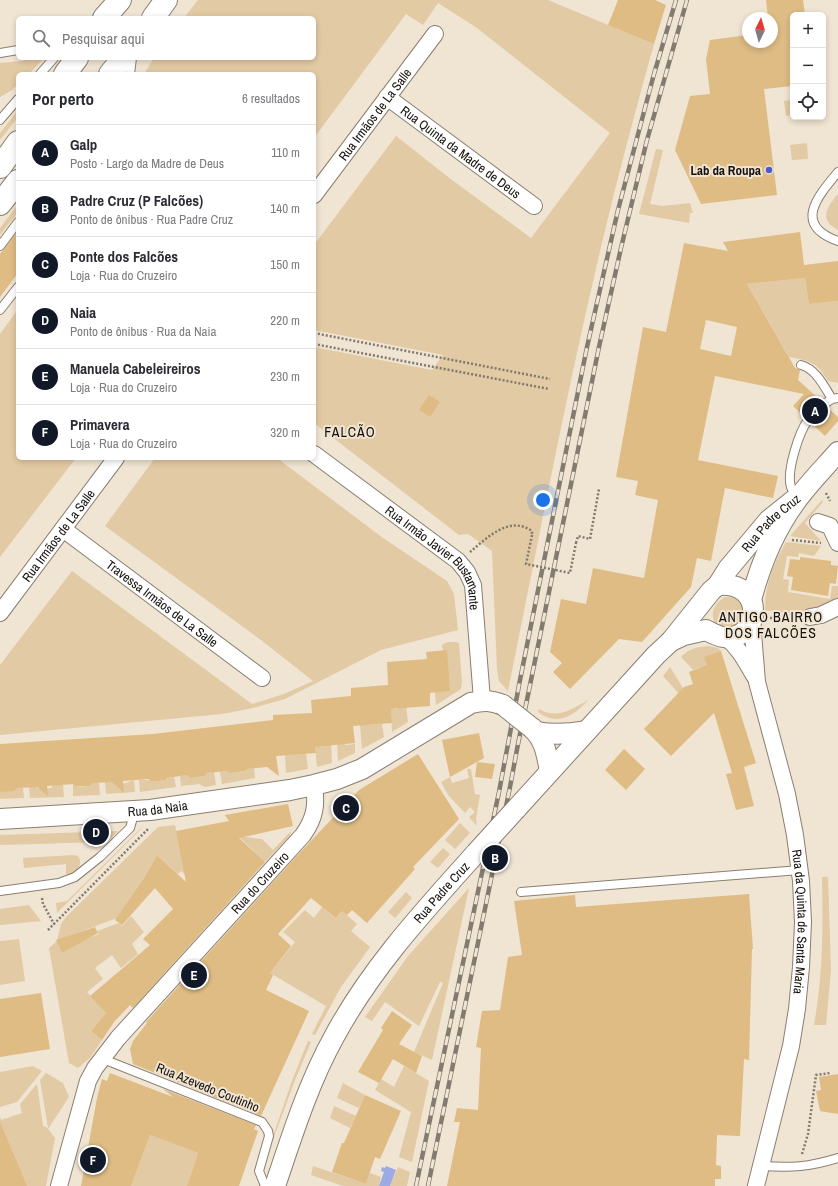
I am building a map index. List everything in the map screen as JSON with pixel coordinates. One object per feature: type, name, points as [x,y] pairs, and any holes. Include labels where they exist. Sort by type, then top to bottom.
[{"type":"highway","points":[[106,16],[120,0]]},
{"type":"highway","points":[[154,16],[166,0]]},
{"type":"highway","points":[[66,72],[75,60]]},
{"type":"highway","points":[[112,72],[121,60]]},
{"type":"highway","points":[[0,167],[16,145]]},
{"type":"highway","points":[[0,204],[16,184]]},
{"type":"street","name":"Rua Irmãos de La Salle","points":[[316,192],[435,34]]},
{"type":"street","name":"Rua Quinta da Madre de Deus","points":[[387,98],[534,206]]},
{"type":"street","points":[[799,496],[838,452]]},
{"type":"street","name":"Rua Irmão Javier Bustamante","points":[[316,455],[458,561],[467,572],[473,585],[482,700]]},
{"type":"street","name":"Rua Irmãos de La Salle","points":[[0,613],[115,460]]},
{"type":"street","name":"Rua Padre Cruz","points":[[275,1186],[298,1119],[333,1037],[355,1000],[388,954],[476,853],[586,731],[671,640],[710,591],[718,585],[728,569],[769,520],[799,496]]},
{"type":"street","name":"Rua Padre Cruz","points":[[758,619],[751,600],[762,562],[775,533],[799,496]]},
{"type":"street","points":[[818,522],[830,526],[838,543]]},
{"type":"street","name":"Travessa Irmãos de La Salle","points":[[63,529],[262,678]]},
{"type":"street","points":[[718,585],[728,584],[737,587],[745,592],[751,600]]},
{"type":"street","points":[[702,601],[701,613],[706,630],[717,635],[725,637],[736,636],[746,630],[758,619]]},
{"type":"street","points":[[810,617],[821,615],[838,607]]},
{"type":"street","name":"Rua da Quinta de Santa Maria","points":[[757,682],[758,619]]},
{"type":"street","name":"Rua Padre Cruz","points":[[671,640],[684,635],[706,630]]},
{"type":"street","name":"Rua da Quinta de Santa Maria","points":[[725,637],[733,643],[742,655],[757,682],[787,794],[795,835],[800,870],[803,922],[797,1009],[791,1046],[756,1186]]},
{"type":"street","points":[[314,785],[338,779],[362,769],[472,703],[482,700],[493,701],[503,705],[535,730],[545,746],[550,771]]},
{"type":"street","points":[[535,730],[562,735],[586,731]]},
{"type":"street","name":"Rua da Naia","points":[[0,819],[140,811],[314,785]]},
{"type":"street","name":"Rua do Cruzeiro","points":[[59,1186],[88,1081],[95,1068],[118,1038],[304,835],[311,823],[315,810],[316,797],[314,785]]},
{"type":"lane","points":[[0,53],[16,50]]},
{"type":"lane","points":[[42,72],[52,60]]},
{"type":"lane","points":[[130,72],[132,60]]},
{"type":"lane","points":[[0,120],[16,101]]},
{"type":"lane","points":[[0,110],[9,109]]},
{"type":"lane","points":[[838,172],[816,200],[813,210],[813,221],[817,229],[828,237],[838,241]]},
{"type":"lane","points":[[0,246],[16,225]]},
{"type":"lane","points":[[5,290],[16,289]]},
{"type":"lane","points":[[0,310],[16,289]]},
{"type":"lane","points":[[801,365],[809,368],[835,398],[824,404]]},
{"type":"lane","points":[[799,496],[792,491],[790,479],[797,441],[808,420]]},
{"type":"lane","points":[[0,890],[59,883],[75,877],[100,857],[130,828],[132,821],[140,811]]},
{"type":"lane","points":[[521,892],[800,870]]},
{"type":"lane","name":"Rua Azevedo Coutinho","points":[[103,1058],[262,1122],[268,1130],[269,1136],[259,1171],[265,1186]]},
{"type":"lane","points":[[761,1166],[799,1167],[816,1165],[838,1158]]},
{"type":"path","points":[[316,333],[550,379]]},
{"type":"path","points":[[316,344],[549,389]]},
{"type":"path","points":[[458,561],[498,529],[508,527],[526,527],[532,531],[532,535],[526,564],[570,573],[578,536],[590,539],[599,489]]},
{"type":"path","points":[[827,494],[830,501]]},
{"type":"path","points":[[788,539],[822,543]]},
{"type":"path","points":[[758,619],[810,617]]},
{"type":"path","points":[[48,930],[149,828],[150,824],[140,811]]},
{"type":"path","points":[[43,904],[54,924]]},
{"type":"path","points":[[799,1167],[808,1134],[816,1075],[830,1073]]},
{"type":"shaded area","points":[[198,0],[548,0],[654,44],[633,120],[588,302],[508,691],[499,681],[497,669],[492,551],[468,534],[459,535],[316,425],[316,347],[432,370],[443,355],[316,330],[316,242],[396,136],[452,180],[531,238],[610,133],[477,28],[438,3],[423,25],[406,14],[316,135],[316,72],[145,72],[153,60],[316,60],[316,16],[186,16]]},
{"type":"shaded area","points":[[42,60],[31,72],[16,72],[16,86],[0,97],[0,63]]},
{"type":"shaded area","points":[[790,100],[790,115],[786,116],[784,101]]},
{"type":"shaded area","points":[[16,113],[16,120],[0,140],[0,133]]},
{"type":"shaded area","points":[[807,143],[808,159],[792,160],[790,145]]},
{"type":"shaded area","points":[[656,149],[663,150],[650,204],[663,206],[690,203],[693,213],[690,213],[689,223],[639,214]]},
{"type":"shaded area","points":[[838,194],[838,230],[828,222],[826,213]]},
{"type":"shaded area","points":[[16,207],[16,215],[0,235],[0,228]]},
{"type":"shaded area","points":[[805,278],[809,304],[838,301],[838,383],[828,381],[820,370],[812,363],[789,357],[747,284]]},
{"type":"shaded area","points":[[16,312],[16,460],[74,460],[0,557],[0,334]]},
{"type":"shaded area","points":[[154,460],[280,460],[383,538],[447,581],[454,594],[458,630],[381,650],[285,699],[253,708],[222,714],[0,735],[0,665],[72,571],[252,704],[284,694],[313,681],[261,640],[105,526]]},
{"type":"shaded area","points":[[822,500],[823,502],[805,523],[821,541],[790,536]]},
{"type":"shaded area","points":[[786,542],[821,546],[814,556],[799,553],[798,557],[787,556],[783,579],[789,580],[788,592],[830,599],[832,586],[838,586],[838,599],[829,601],[816,610],[810,612],[784,613],[765,610],[768,583],[777,559]]},
{"type":"shaded area","points":[[725,597],[735,598],[743,605],[743,620],[731,629],[717,624],[714,621],[713,616],[717,603]]},
{"type":"shaded area","points":[[448,642],[459,643],[462,682],[461,689],[436,705],[435,692],[443,651],[442,646]]},
{"type":"shaded area","points":[[708,646],[718,648],[721,651],[705,657],[707,665],[693,670],[681,657],[693,649]]},
{"type":"shaded area","points":[[670,667],[686,693],[681,696],[663,676]]},
{"type":"shaded area","points":[[588,700],[572,714],[559,719],[552,719],[538,712],[539,709],[552,714],[564,712]]},
{"type":"shaded area","points":[[398,706],[406,706],[408,722],[392,732],[391,709],[398,709]]},
{"type":"shaded area","points":[[382,724],[384,737],[362,749],[360,725]]},
{"type":"shaded area","points":[[331,743],[332,763],[317,767],[315,747]]},
{"type":"shaded area","points":[[337,743],[345,743],[345,745],[355,744],[355,753],[338,761]]},
{"type":"shaded area","points":[[306,753],[308,769],[286,773],[285,755]]},
{"type":"shaded area","points":[[254,768],[255,778],[222,784],[220,772],[227,771],[229,773]]},
{"type":"shaded area","points":[[467,769],[471,769],[475,794],[480,795],[476,819],[477,826],[469,817],[475,812],[470,807],[465,813],[448,795],[441,782],[450,777],[452,783],[469,778]]},
{"type":"shaded area","points":[[214,772],[216,785],[205,787],[199,784],[181,786],[180,776],[187,775],[190,778],[205,776],[207,773]]},
{"type":"shaded area","points":[[174,777],[176,787],[140,792],[139,780],[162,781]]},
{"type":"shaded area","points":[[134,780],[135,792],[106,794],[105,782],[123,784]]},
{"type":"shaded area","points":[[93,783],[99,783],[100,795],[73,796],[73,784],[77,786],[90,786]]},
{"type":"shaded area","points":[[53,785],[63,785],[64,797],[30,798],[29,787],[36,787],[39,789],[51,788]]},
{"type":"shaded area","points":[[23,788],[24,798],[0,799],[0,792]]},
{"type":"shaded area","points":[[460,823],[470,833],[455,849],[445,840]]},
{"type":"shaded area","points":[[175,825],[187,876],[181,871],[178,874],[157,855],[144,878],[117,918],[57,941],[61,924],[65,918],[158,827]]},
{"type":"shaded area","points":[[142,828],[57,913],[56,903],[67,901]]},
{"type":"shaded area","points":[[118,831],[108,841],[101,842],[0,845],[0,835]]},
{"type":"shaded area","points":[[291,831],[290,836],[265,862],[238,836],[262,839],[273,850]]},
{"type":"shaded area","points":[[443,848],[450,854],[438,868],[430,862]]},
{"type":"shaded area","points":[[75,855],[79,857],[79,866],[75,871],[66,876],[66,864],[24,868],[23,858]]},
{"type":"shaded area","points":[[822,877],[828,877],[831,970],[826,1025],[814,1025],[822,951]]},
{"type":"shaded area","points":[[469,888],[432,1060],[414,1052],[443,983],[440,982],[419,1026],[385,1002],[372,1021],[365,1017],[408,956]]},
{"type":"shaded area","points":[[406,892],[412,898],[395,918],[388,912]]},
{"type":"shaded area","points":[[334,904],[357,924],[351,931],[370,947],[341,987],[315,1035],[312,1034],[326,1006],[270,973],[295,942],[283,932],[305,910],[314,918],[322,907],[336,918],[341,913]]},
{"type":"shaded area","points":[[29,905],[41,921],[0,925],[0,909]]},
{"type":"shaded area","points":[[131,916],[144,932],[132,944],[138,954],[121,968],[112,955],[95,968],[103,979],[87,992],[106,1013],[91,1031],[102,1040],[90,1058],[78,1068],[69,1063],[49,948],[57,941],[62,953],[81,941],[99,934],[97,931],[119,923],[122,926]]},
{"type":"shaded area","points":[[19,939],[25,981],[0,985],[0,941]]},
{"type":"shaded area","points":[[308,1041],[311,1042],[263,1165],[293,1078]]},
{"type":"shaded area","points":[[33,1066],[42,1071],[17,1102],[0,1107],[0,1072]]},
{"type":"shaded area","points":[[404,1066],[429,1081],[412,1162],[399,1157],[411,1112],[375,1090],[381,1079],[394,1087]]},
{"type":"shaded area","points":[[46,1073],[63,1083],[69,1097],[48,1129],[55,1138],[46,1186],[0,1186],[0,1117],[1,1120],[22,1113],[20,1104],[37,1084],[43,1126],[48,1128],[40,1080]]},
{"type":"shaded area","points":[[343,1083],[365,1095],[359,1108],[337,1098]]},
{"type":"shaded area","points":[[334,1106],[356,1116],[350,1128],[330,1118]]},
{"type":"shaded area","points":[[150,1135],[198,1153],[187,1186],[131,1186]]},
{"type":"shaded area","points":[[313,1166],[366,1184],[370,1173],[381,1177],[379,1186],[343,1186],[311,1175]]},
{"type":"shaded area","points":[[398,1167],[410,1172],[407,1186],[390,1186]]},
{"type":"water","points":[[386,1166],[396,1170],[390,1186],[379,1186],[384,1172],[381,1171],[382,1167],[385,1168]]},
{"type":"building","points":[[618,0],[655,0],[666,5],[654,44],[608,25]]},
{"type":"building","points":[[766,0],[803,0],[805,12],[790,12],[790,86],[764,89],[777,195],[701,204],[675,150],[690,96],[710,94],[706,59],[710,40],[742,36],[742,48],[778,48],[778,12],[767,12]]},
{"type":"building","points":[[800,232],[804,265],[838,261],[838,301],[809,304],[805,278],[747,284],[795,368],[800,370],[798,380],[820,400],[820,407],[824,409],[828,408],[838,417],[838,421],[825,436],[812,424],[813,420],[811,416],[804,416],[793,406],[804,394],[715,376],[698,460],[778,476],[773,498],[725,488],[711,561],[697,558],[691,587],[642,642],[619,639],[570,689],[553,672],[562,663],[550,652],[561,599],[586,604],[593,568],[644,578],[658,500],[635,495],[638,481],[616,477],[643,327],[666,332],[684,243],[728,251],[723,242]],"holes":[[[706,320],[737,327],[731,356],[700,349]]]},
{"type":"building","points":[[16,234],[16,276],[0,297],[0,254]]},
{"type":"building","points":[[429,395],[440,402],[430,417],[419,410]]},
{"type":"building","points":[[800,557],[831,561],[831,565],[838,566],[836,584],[830,583],[828,596],[791,590],[793,577],[787,576],[790,559],[800,560]]},
{"type":"building","points":[[447,650],[450,691],[430,693],[430,706],[391,709],[392,723],[353,726],[355,743],[315,747],[316,753],[276,756],[279,776],[267,767],[229,773],[227,771],[207,773],[205,776],[190,778],[187,775],[158,781],[151,781],[148,779],[123,781],[124,793],[112,782],[93,783],[90,786],[75,786],[73,784],[47,786],[48,796],[37,787],[17,788],[14,791],[0,792],[0,744],[153,734],[273,720],[273,715],[312,713],[311,700],[351,696],[351,688],[388,685],[387,662],[427,659],[426,652]]},
{"type":"building","points":[[721,651],[756,763],[744,767],[754,806],[736,810],[726,774],[732,773],[714,713],[671,756],[644,729],[684,687],[693,684],[689,672],[707,665],[704,657]]},
{"type":"building","points":[[479,733],[484,758],[450,777],[442,740]]},
{"type":"building","points":[[624,749],[645,769],[626,790],[605,770]]},
{"type":"building","points":[[418,754],[459,819],[413,867],[415,869],[367,923],[352,910],[347,915],[342,911],[336,918],[311,898],[278,934],[291,946],[270,973],[273,975],[266,990],[309,1011],[261,1116],[133,1064],[130,1049],[133,1041],[147,1023],[146,1022],[294,859],[359,790]]},
{"type":"building","points":[[477,762],[495,764],[492,779],[475,777]]},
{"type":"building","points":[[288,804],[293,826],[239,838],[265,862],[133,1008],[130,1005],[114,1022],[102,1040],[91,1031],[106,1013],[90,996],[150,945],[143,939],[173,909],[155,888],[122,925],[115,920],[144,878],[157,855],[186,882],[176,831],[229,821],[225,815]]},
{"type":"building","points":[[749,894],[753,949],[749,1060],[744,1059],[740,1136],[717,1135],[716,1165],[721,1166],[721,1179],[715,1179],[715,1186],[447,1186],[460,1122],[454,1122],[457,1108],[478,1110],[481,1048],[476,1047],[482,1011],[500,1010],[508,957],[522,955],[514,901],[575,895],[576,907]]},
{"type":"building","points":[[95,927],[98,933],[62,953],[56,940]]},
{"type":"building","points":[[41,993],[50,1049],[0,1057],[0,999]]},
{"type":"building","points":[[392,1011],[412,1025],[399,1044],[422,1056],[416,1073],[393,1059],[379,1083],[358,1072],[383,1030],[381,1028]]},
{"type":"building","points":[[110,1073],[173,1097],[163,1089],[256,1125],[254,1129],[258,1131],[239,1186],[187,1186],[198,1153],[150,1135],[131,1186],[81,1186],[97,1098],[102,1079],[107,1081]]},
{"type":"building","points":[[838,1074],[838,1114],[820,1111],[816,1091],[821,1090],[819,1077]]},
{"type":"building","points":[[365,1095],[401,1111],[380,1159],[375,1157],[366,1184],[332,1172],[342,1143],[344,1143]]},
{"type":"building","points":[[0,1122],[27,1186],[0,1186]]},
{"type":"railway","points":[[416,1186],[499,792],[587,347],[618,210],[654,74],[676,0]]},
{"type":"railway","points":[[428,1186],[599,347],[647,140],[687,0]]},
{"type":"place","name":"Lab da Roupa","points":[[769,170]]},
{"type":"place","name":"Galp","points":[[815,411]]},
{"type":"place","name":"Ponte dos Falcões","points":[[346,808]]},
{"type":"place","name":"Naia","points":[[96,832]]},
{"type":"place","name":"Padre Cruz (P Falcões)","points":[[495,858]]},
{"type":"place","name":"Manuela Cabeleireiros","points":[[194,975]]},
{"type":"place","name":"Primavera","points":[[93,1160]]},
{"type":"district","name":"FALCÃO","points":[[350,432]]},
{"type":"district","name":"ANTIGO BAIRRO DOS FALCÕES","points":[[771,626]]}]
